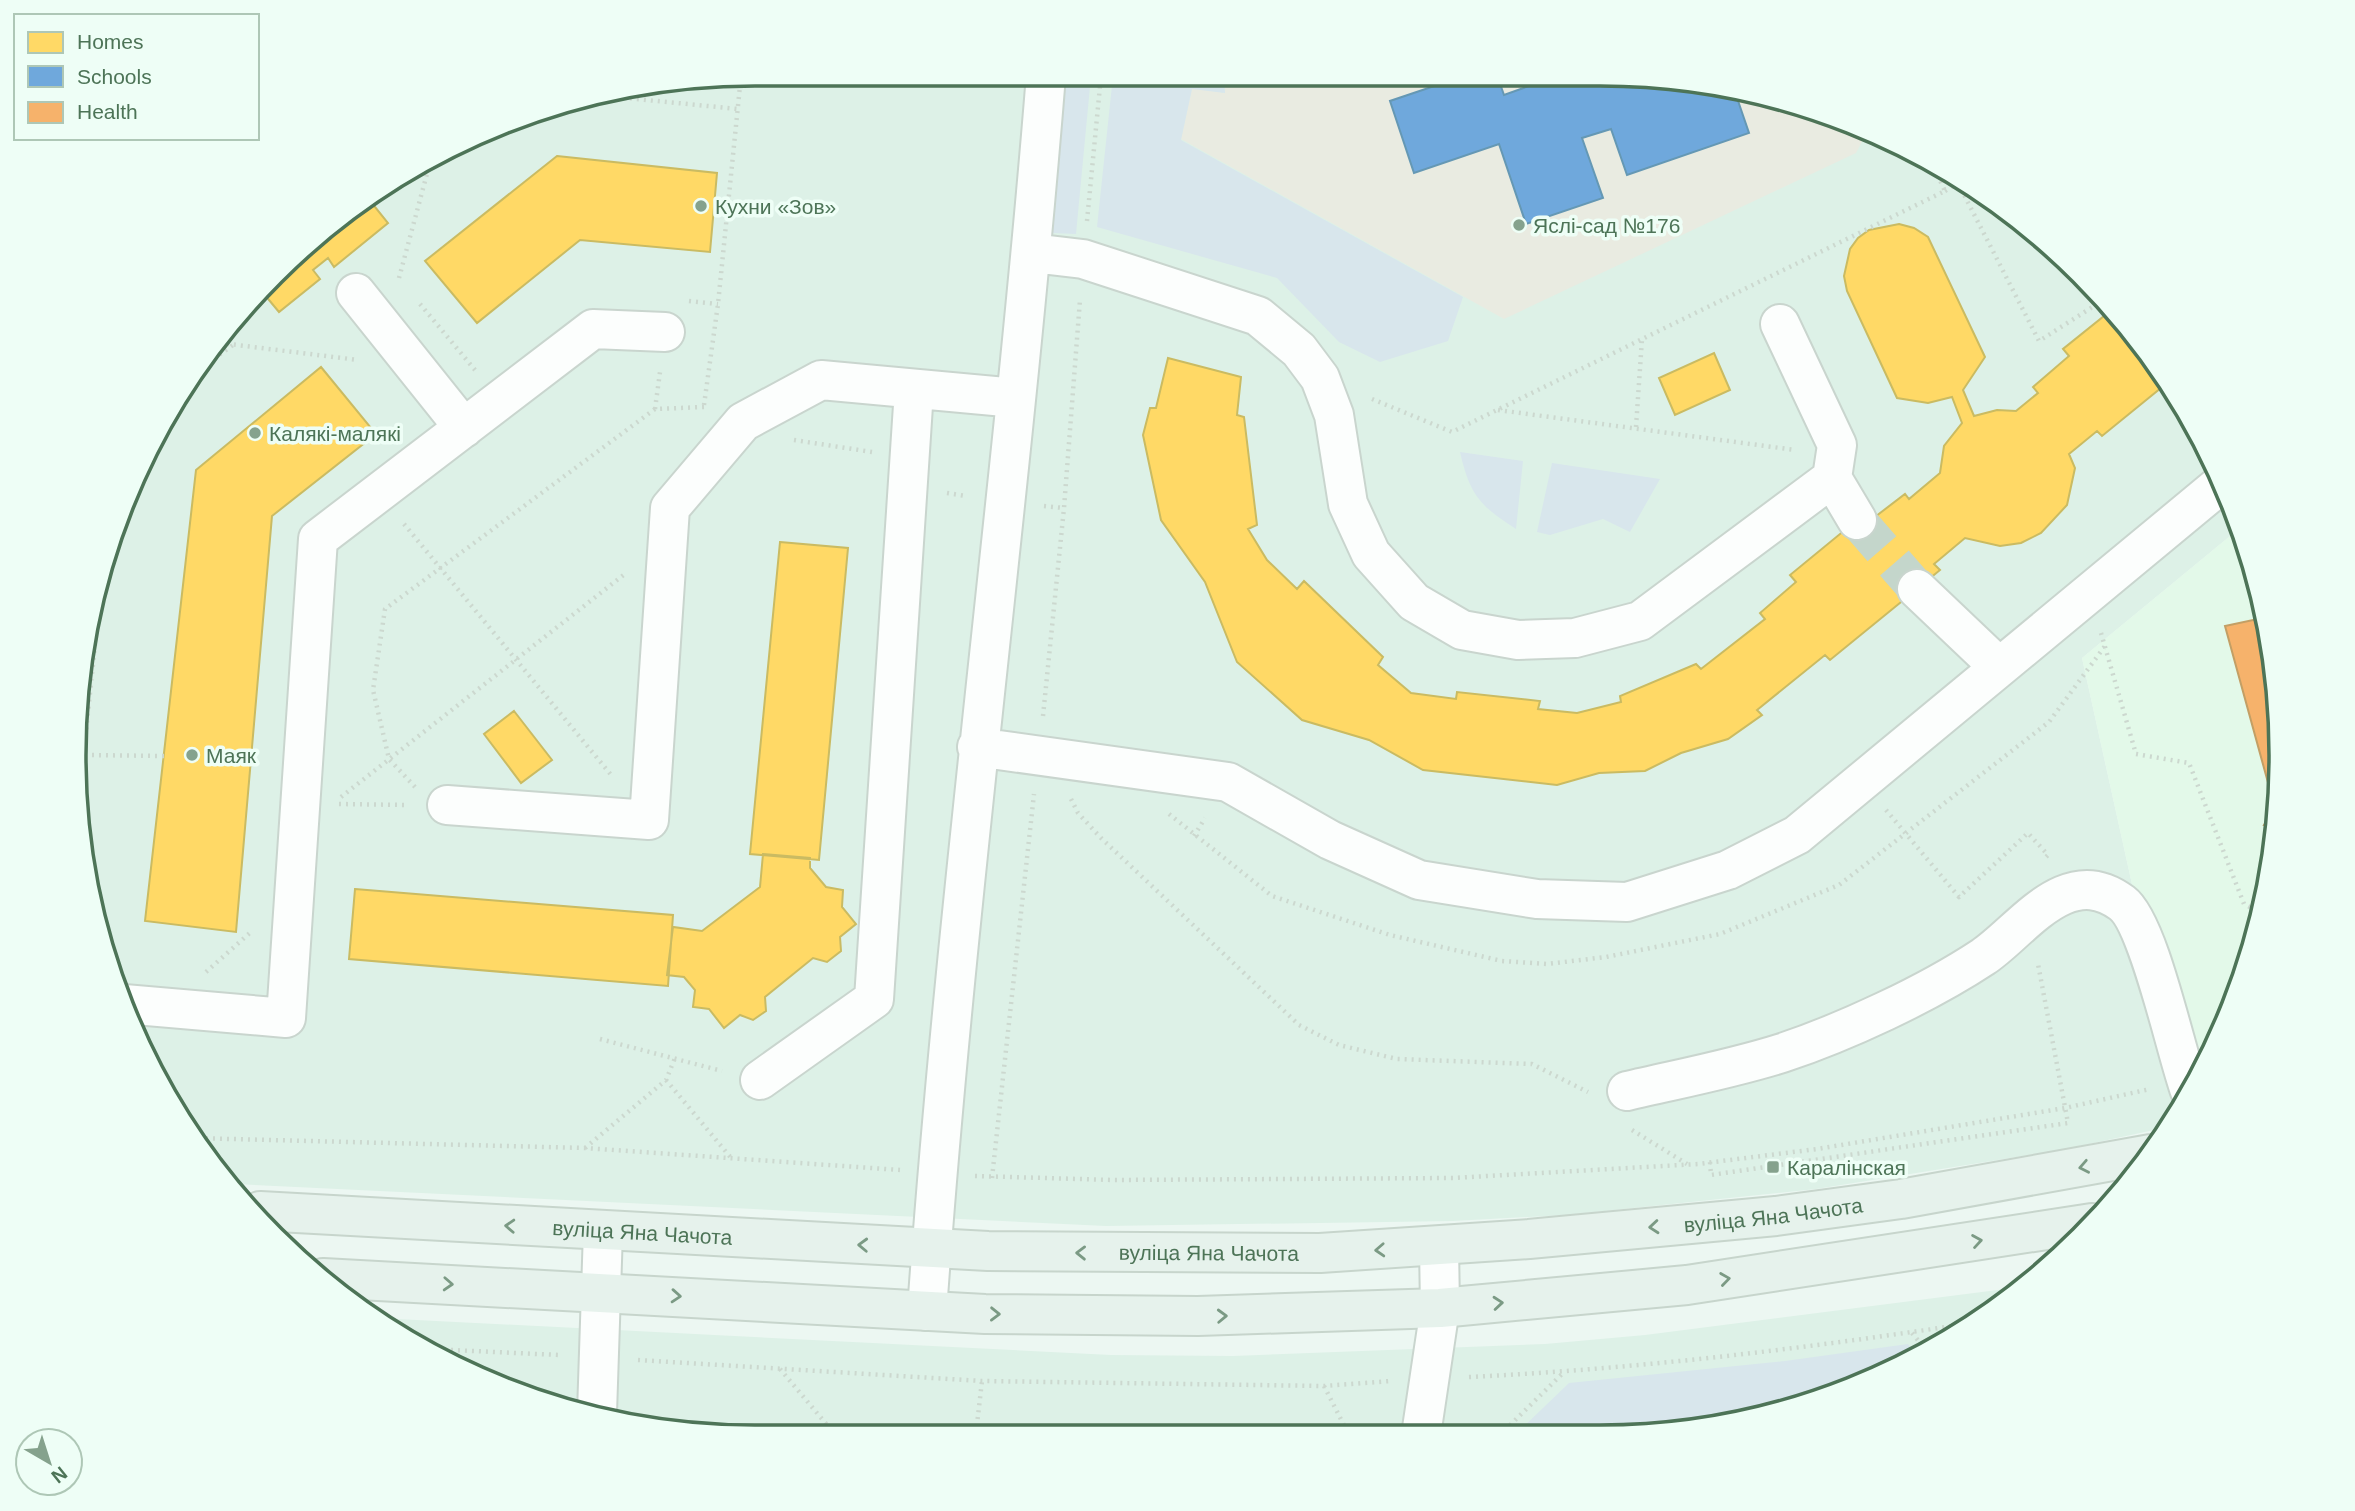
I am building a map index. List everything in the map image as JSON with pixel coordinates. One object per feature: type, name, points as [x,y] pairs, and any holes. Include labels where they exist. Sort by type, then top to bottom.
[{"type":"main road","name":"вуліца Яна Чачота","points":[[265,1211],[931,1248],[1201,1255],[1320,1254],[1439,1246],[1790,1214],[1901,1199],[2135,1157]]},
{"type":"main road","points":[[338,1279],[927,1311],[1198,1317],[1440,1308],[1687,1285],[2076,1225]]},
{"type":"street","points":[[927,1311],[937,1174],[977,747],[1032,253],[1045,86]]},
{"type":"street","points":[[1032,253],[1083,259],[1258,316],[1299,350],[1320,378],[1334,415],[1348,504],[1371,554],[1413,602],[1462,630],[1518,640],[1574,638],[1640,621],[1834,467]]},
{"type":"street","points":[[356,293],[464,428]]},
{"type":"street","points":[[1780,324],[1837,445],[1834,467],[1857,520]]},
{"type":"street","points":[[134,1004],[286,1018],[318,540],[593,329],[665,332]]},
{"type":"street","points":[[440,805],[649,820],[670,508],[743,422],[821,380],[1016,398]]},
{"type":"street","points":[[760,1080],[874,999],[915,390]]},
{"type":"street","points":[[977,747],[1228,782],[1330,840],[1419,880],[1537,899],[1627,902],[1728,870],[1797,835],[2214,490]]},
{"type":"street","points":[[1917,589],[1999,667]]},
{"type":"street","points":[[1616,1105],[1781,1053],[1872,1017],[1984,957],[2032,912],[2060,897],[2090,889],[2123,903],[2142,932],[2186,1079]]},
{"type":"street","points":[[597,1406],[603,1231]]},
{"type":"street","points":[[1423,1425],[1432,1378],[1440,1308],[1439,1246]]},
{"type":"path","points":[[440,805],[390,759],[373,690],[385,609],[655,409],[704,407],[740,86]]},
{"type":"path","points":[[992,1178],[1064,508],[1083,259],[1100,86]]},
{"type":"path","points":[[629,98],[738,109]]},
{"type":"path","points":[[405,286],[397,276],[428,172]]},
{"type":"path","points":[[1939,178],[1945,191]]},
{"type":"path","points":[[1320,378],[1452,432],[1952,187]]},
{"type":"path","points":[[1963,194],[2039,341],[2095,305]]},
{"type":"path","points":[[227,344],[480,375],[414,296]]},
{"type":"path","points":[[1636,427],[1642,339]]},
{"type":"path","points":[[230,341],[233,345]]},
{"type":"path","points":[[219,355],[233,345]]},
{"type":"path","points":[[1498,410],[1636,427],[1834,467]]},
{"type":"path","points":[[782,438],[876,453]]},
{"type":"path","points":[[378,494],[649,820]]},
{"type":"path","points":[[440,805],[332,804],[666,542]]},
{"type":"path","points":[[86,741],[96,641]]},
{"type":"path","points":[[2110,665],[2136,754],[2189,763],[2244,904],[2251,908]]},
{"type":"path","points":[[86,755],[164,755]]},
{"type":"path","points":[[1067,790],[1078,813],[1101,838],[1299,1025],[1339,1045],[1398,1059],[1532,1064],[1616,1105],[1689,1165]]},
{"type":"path","points":[[1927,860],[1959,897],[2028,833]]},
{"type":"path","points":[[198,980],[256,927]]},
{"type":"path","points":[[600,1039],[760,1080]]},
{"type":"path","points":[[585,1148],[666,1080],[675,1058]]},
{"type":"path","points":[[666,1080],[732,1158]]},
{"type":"path","points":[[206,1138],[585,1148],[992,1178],[1453,1178],[1689,1165],[1817,1149],[2181,1087]]},
{"type":"path","points":[[1710,1162],[1712,1175],[1917,1147],[2068,1123],[2065,1108]]},
{"type":"path","points":[[447,1350],[982,1381],[1324,1386],[1564,1372],[1783,1351],[1949,1326]]},
{"type":"path","points":[[1911,1332],[1920,1343]]},
{"type":"path","points":[[780,1369],[827,1425]]},
{"type":"path","points":[[1510,1425],[1564,1372]]},
{"type":"path","points":[[977,1425],[982,1381]]},
{"type":"path","points":[[1324,1386],[1344,1425]]},
{"type":"shaded area","points":[[756,86],[1600,86],[1687,91],[1730,99],[1815,121],[1856,137],[1934,175],[1972,199],[2007,224],[2073,282],[2131,348],[2180,421],[2200,459],[2232,535],[2082,658],[2178,1093],[2155,1130],[2061,1150],[1816,1189],[1566,1215],[1453,1221],[1106,1226],[242,1184],[199,1128],[175,1090],[155,1052],[121,971],[91,843],[87,799],[87,712],[91,668],[109,582],[121,540],[155,459],[175,421],[224,348],[282,282],[348,224],[421,175],[459,155],[540,121],[668,91]]},
{"type":"shaded area","points":[[1065,86],[1090,86],[1076,234],[1052,233]]},
{"type":"shaded area","points":[[1112,86],[1225,86],[1225,93],[1192,89],[1181,140],[1463,297],[1448,341],[1380,362],[1339,342],[1277,278],[1097,227]]},
{"type":"shaded area","name":"Яслі-сад №176","points":[[1225,86],[1643,87],[1687,91],[1773,109],[1815,121],[1863,140],[1856,153],[1504,319],[1181,139],[1192,88],[1225,93]]},
{"type":"shaded area","points":[[1460,452],[1523,461],[1516,529],[1493,513],[1478,498],[1468,479]]},
{"type":"shaded area","points":[[1552,463],[1660,479],[1630,532],[1603,519],[1550,535],[1537,532]]},
{"type":"shaded area","points":[[2232,535],[2246,582],[2264,668],[2269,756],[2264,843],[2234,971],[2200,1052],[2178,1093],[2082,658]]},
{"type":"shaded area","points":[[2004,1289],[1934,1336],[1896,1356],[1815,1390],[1687,1420],[1600,1425],[712,1424],[625,1412],[540,1390],[459,1356],[394,1319],[1111,1355],[1233,1356],[1545,1344],[1645,1335]]},
{"type":"shaded area","points":[[1908,1344],[1911,1348],[1815,1390],[1730,1412],[1643,1424],[1525,1425],[1569,1383],[1785,1361]]},
{"type":"building: Homes","points":[[557,156],[717,173],[710,252],[580,240],[477,323],[425,261]]},
{"type":"building: Homes","points":[[374,206],[388,223],[334,267],[328,258],[313,270],[320,279],[279,312],[267,298],[314,252]]},
{"type":"building: Homes","points":[[1899,224],[1914,228],[1928,237],[1985,357],[1963,390],[1974,416],[1997,410],[2016,411],[2038,393],[2033,387],[2069,356],[2063,349],[2104,316],[2160,389],[2102,436],[2097,431],[2069,454],[2075,468],[2067,505],[2041,533],[2021,543],[2000,546],[1965,538],[1934,564],[1940,570],[1830,660],[1825,655],[1757,710],[1762,715],[1728,739],[1681,753],[1645,771],[1599,773],[1557,785],[1423,770],[1369,740],[1302,720],[1237,662],[1205,582],[1161,520],[1143,435],[1150,408],[1156,408],[1168,358],[1241,377],[1237,415],[1244,417],[1257,525],[1248,529],[1267,560],[1297,589],[1304,581],[1383,657],[1378,665],[1411,693],[1456,699],[1457,692],[1540,701],[1538,709],[1577,713],[1621,702],[1620,696],[1696,664],[1701,669],[1765,619],[1760,613],[1796,582],[1790,575],[1857,520],[1867,523],[1905,494],[1909,499],[1940,473],[1944,446],[1962,423],[1952,397],[1928,403],[1897,398],[1847,291],[1844,276],[1850,249],[1858,238],[1869,230]]},
{"type":"building: Homes","points":[[1714,353],[1730,390],[1675,415],[1659,378]]},
{"type":"building: Homes","points":[[321,367],[376,434],[272,516],[236,932],[145,921],[196,470]]},
{"type":"building: Homes","points":[[780,542],[848,548],[819,860],[750,854]]},
{"type":"building: Homes","points":[[514,711],[552,760],[521,783],[484,734]]},
{"type":"building: Homes","points":[[763,854],[810,858],[810,868],[826,887],[843,890],[842,907],[856,924],[840,937],[841,951],[827,962],[813,958],[765,997],[766,1011],[753,1020],[740,1015],[724,1028],[709,1009],[693,1007],[695,990],[684,977],[667,975],[673,927],[702,931],[760,887]]},
{"type":"building: Homes","points":[[355,889],[673,915],[668,986],[349,959]]},
{"type":"building: Schools","points":[[1434,86],[1501,86],[1504,95],[1529,86],[1643,87],[1687,91],[1738,101],[1749,133],[1627,175],[1611,129],[1582,138],[1603,198],[1526,224],[1499,144],[1414,173],[1390,101]]},
{"type":"building: Health","points":[[2255,620],[2264,668],[2268,712],[2268,784],[2225,626]]},
{"type":"tunnel","points":[[1857,520],[1917,589]]},
{"type":"place","name":"Кухни «Зов»","points":[[701,206]]},
{"type":"place","name":"Яслі-сад №176","points":[[1519,225]]},
{"type":"place","name":"Калякі-малякі","points":[[255,433]]},
{"type":"place","name":"Маяк","points":[[192,755]]},
{"type":"place","name":"Каралінская","points":[[1773,1167]]}]
